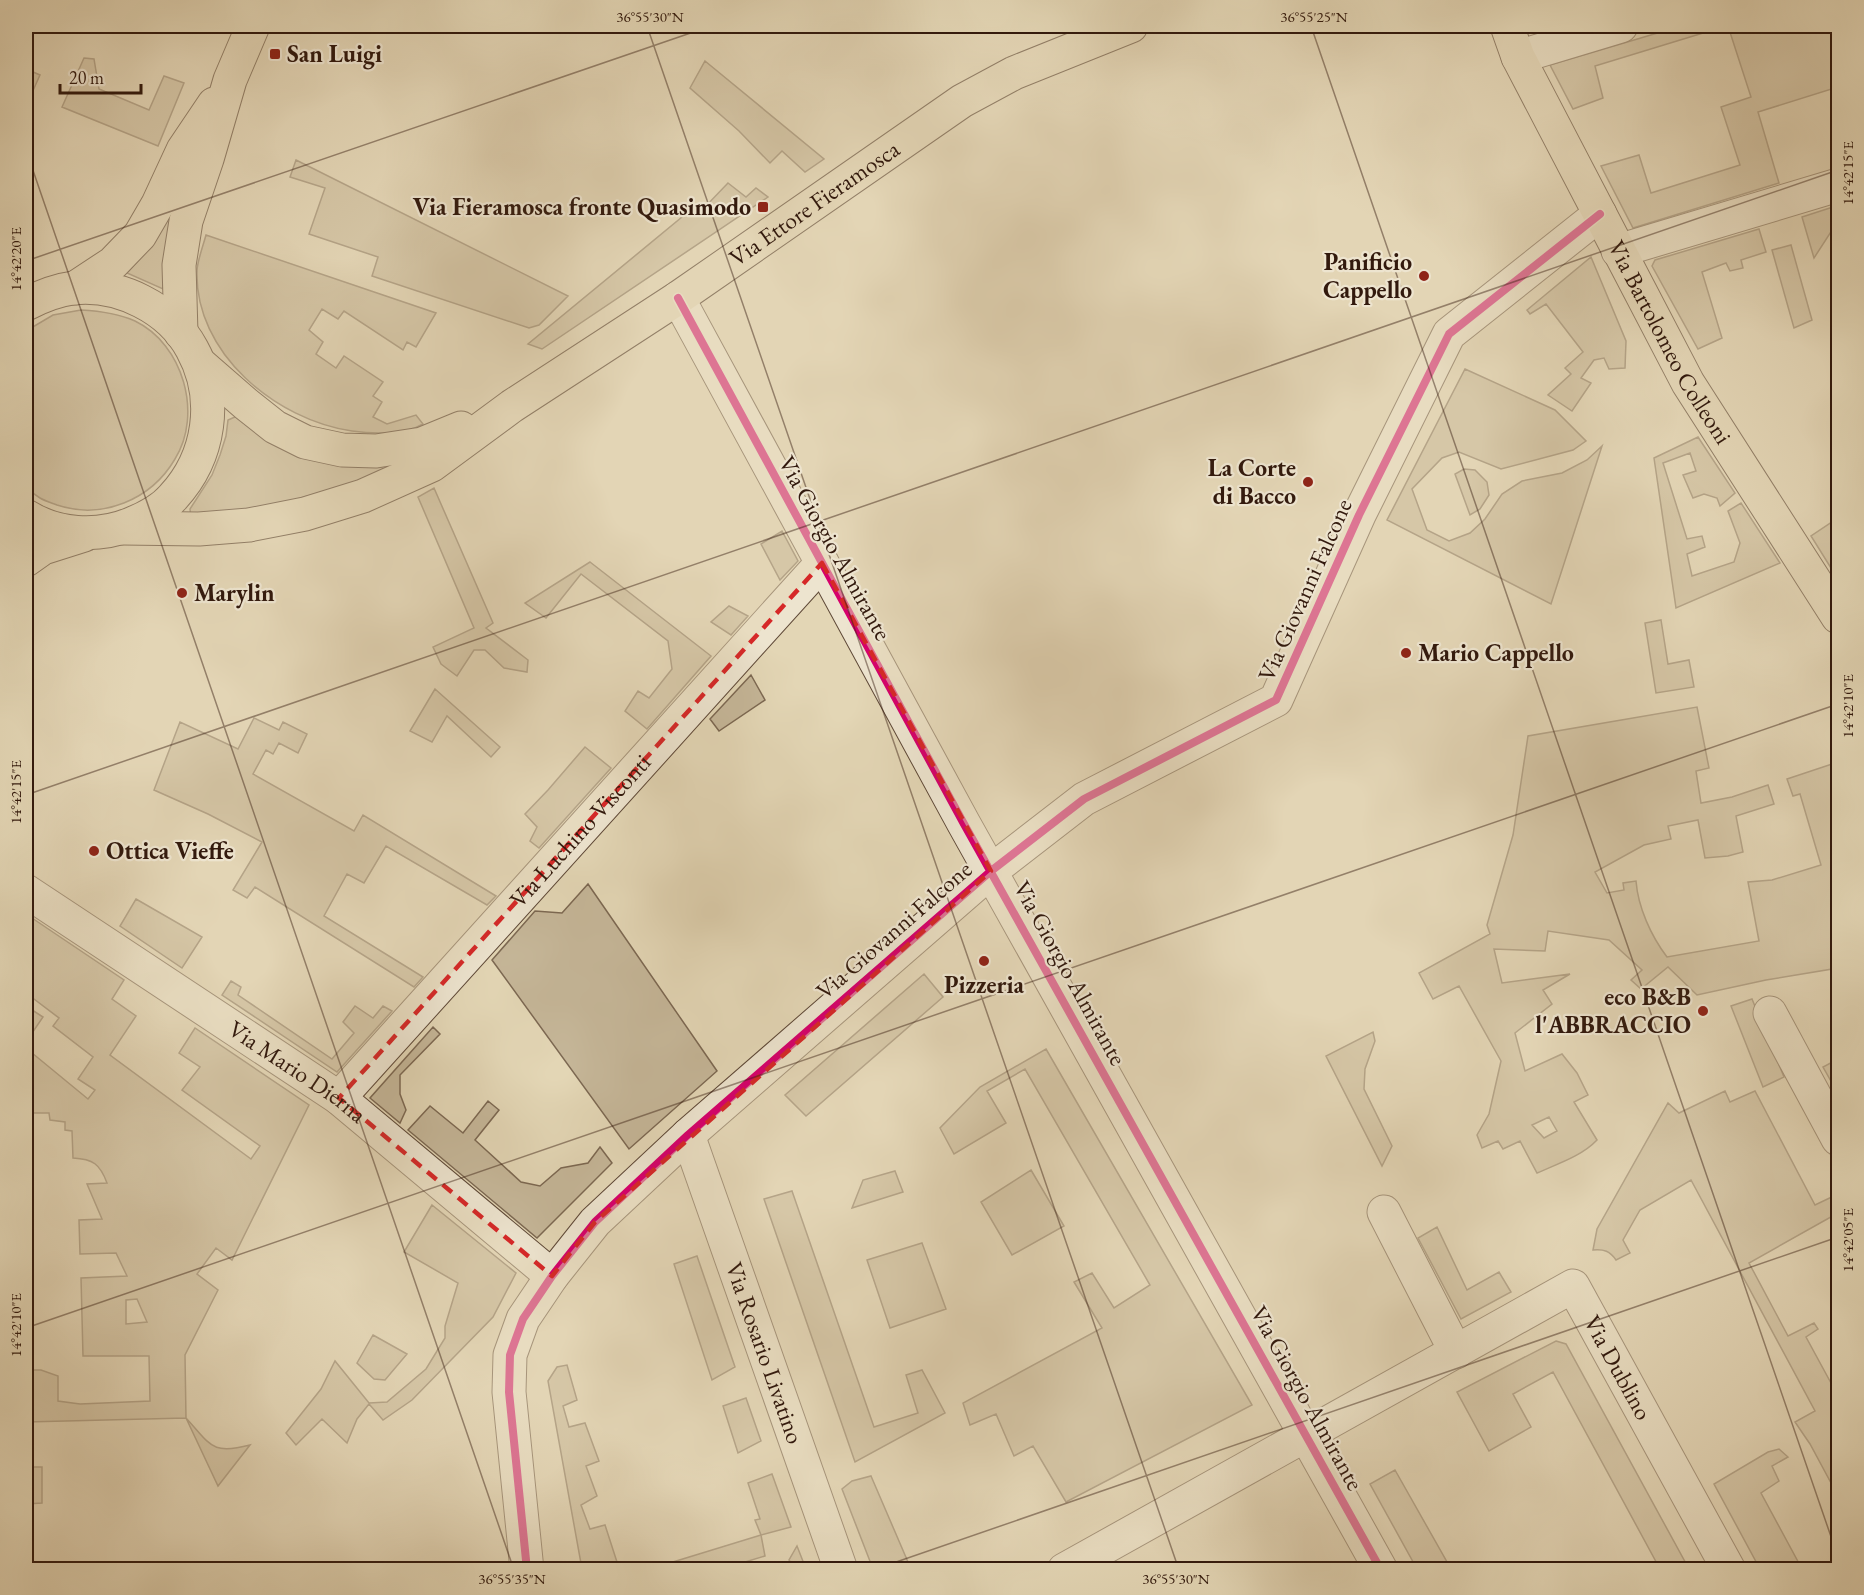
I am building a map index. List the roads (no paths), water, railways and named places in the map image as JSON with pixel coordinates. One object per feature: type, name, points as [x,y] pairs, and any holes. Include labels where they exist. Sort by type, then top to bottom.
[{"type":"main road","points":[[181,333],[178,265],[186,221],[230,80],[253,26]]},
{"type":"main road","name":"Via Ettore Fieramosca","points":[[512,406],[678,298],[962,101],[1014,74],[1131,26]]},
{"type":"main road","points":[[1483,26],[1518,57]]},
{"type":"main road","points":[[1507,26],[1518,57]]},
{"type":"main road","name":"Via Bartolomeo Colleoni","points":[[1518,57],[1688,383],[1839,617]]},
{"type":"main road","points":[[26,304],[67,289],[113,263],[140,235],[158,204],[183,150],[230,80]]},
{"type":"main road","points":[[26,290],[105,289],[134,297],[160,312],[181,333],[200,364],[207,392],[208,421],[202,450],[190,476],[172,499],[148,516],[122,528]]},
{"type":"main road","points":[[200,364],[276,427],[305,442],[342,450],[376,452],[422,444],[512,406]]},
{"type":"main road","points":[[26,560],[44,548],[90,533],[122,528],[199,529],[249,525],[305,514],[363,496],[432,465],[512,406]]},
{"type":"main road","points":[[26,516],[62,531],[90,533]]},
{"type":"street","points":[[1518,57],[1621,26]]},
{"type":"street","points":[[1618,251],[1839,185]]},
{"type":"street","name":"Via Giovanni Falcone","points":[[527,1569],[509,1392],[510,1355],[523,1319],[552,1276],[595,1222],[688,1135],[991,871],[1084,799],[1276,700],[1359,515],[1449,334],[1600,214]]},
{"type":"street","name":"Via Giorgio Almirante","points":[[678,298],[991,871],[1381,1569]]},
{"type":"street","name":"Via Luchino Visconti","points":[[339,1098],[822,563]]},
{"type":"street","name":"Via Mario Dierna","points":[[26,891],[339,1098],[552,1276]]},
{"type":"street","points":[[1770,1013],[1839,1139]]},
{"type":"street","name":"Via Rosario Livatino","points":[[688,1135],[841,1569]]},
{"type":"street","points":[[1384,1212],[1455,1352]]},
{"type":"street","name":"Via Dublino","points":[[1064,1569],[1573,1286],[1729,1569]]},
{"type":"place","name":"San Luigi","points":[[275,54]]},
{"type":"place","name":"Via Fieramosca fronte Quasimodo","points":[[763,207]]},
{"type":"place","name":"Panificio Cappello","points":[[1424,276]]},
{"type":"place","name":"La Corte di Bacco","points":[[1308,482]]},
{"type":"place","name":"Marylin","points":[[182,593]]},
{"type":"place","name":"Mario Cappello","points":[[1406,653]]},
{"type":"place","name":"Ottica Vieffe","points":[[94,851]]},
{"type":"place","name":"Pizzeria","points":[[984,961]]},
{"type":"place","name":"eco B&B l'ABBRACCIO","points":[[1703,1011]]}]
